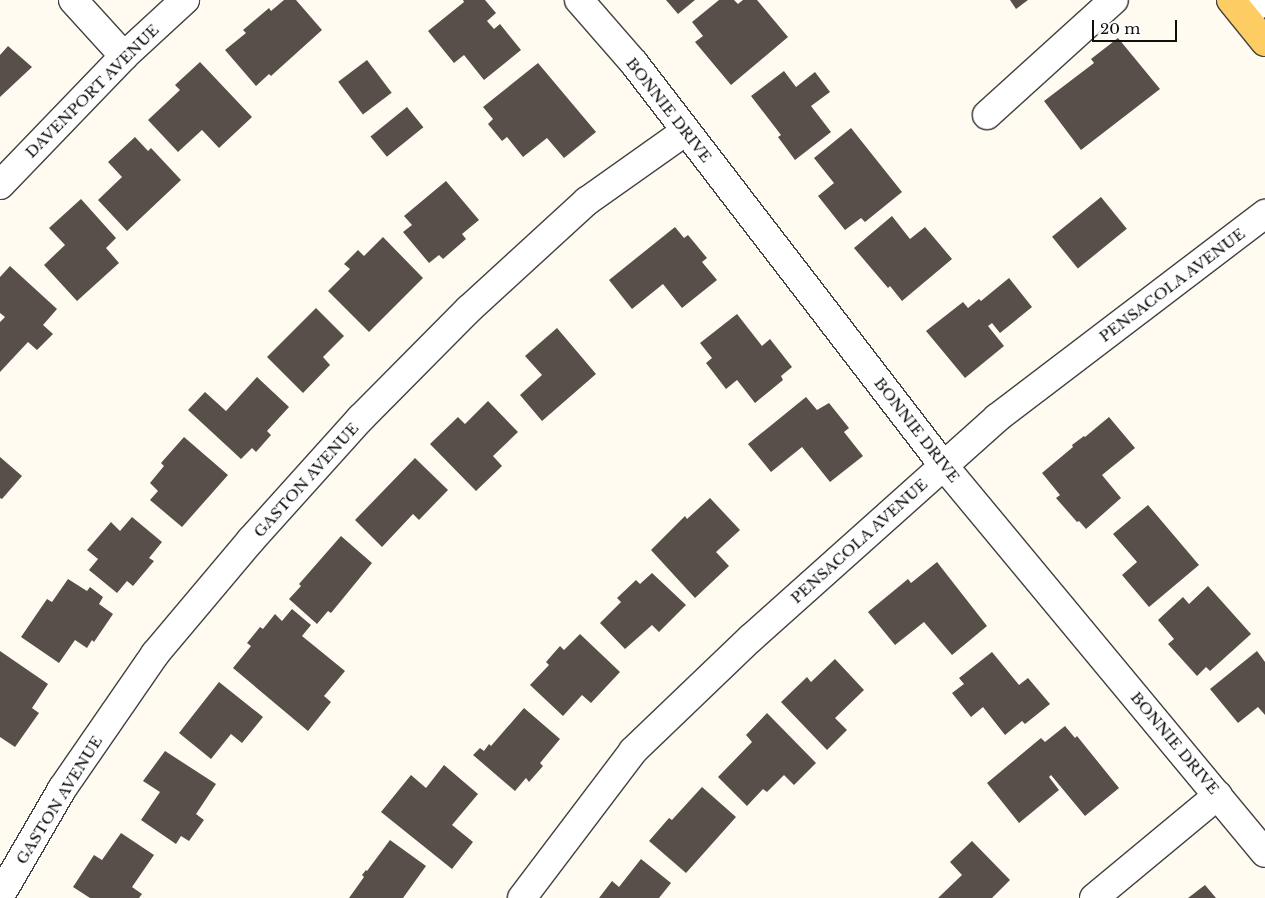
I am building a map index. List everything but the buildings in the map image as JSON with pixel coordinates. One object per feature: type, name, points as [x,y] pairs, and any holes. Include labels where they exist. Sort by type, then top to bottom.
[{"type":"main road","points":[[1247,5],[1265,42]]},
{"type":"street","points":[[73,0],[124,56]]},
{"type":"street","name":"DAVENPORT AVENUE","points":[[0,185],[124,56],[185,0]]},
{"type":"street","name":"BONNIE DRIVE","points":[[578,0],[634,62],[944,465],[1265,853]]},
{"type":"street","points":[[987,115],[1114,0]]},
{"type":"street","name":"GASTON AVENUE","points":[[0,896],[62,790],[155,654],[251,540],[361,418],[469,309],[587,201],[686,131]]},
{"type":"street","name":"PENSACOLA AVENUE","points":[[522,898],[633,752],[751,638],[997,418],[1265,214]]},
{"type":"street","points":[[1094,898],[1218,795]]}]
